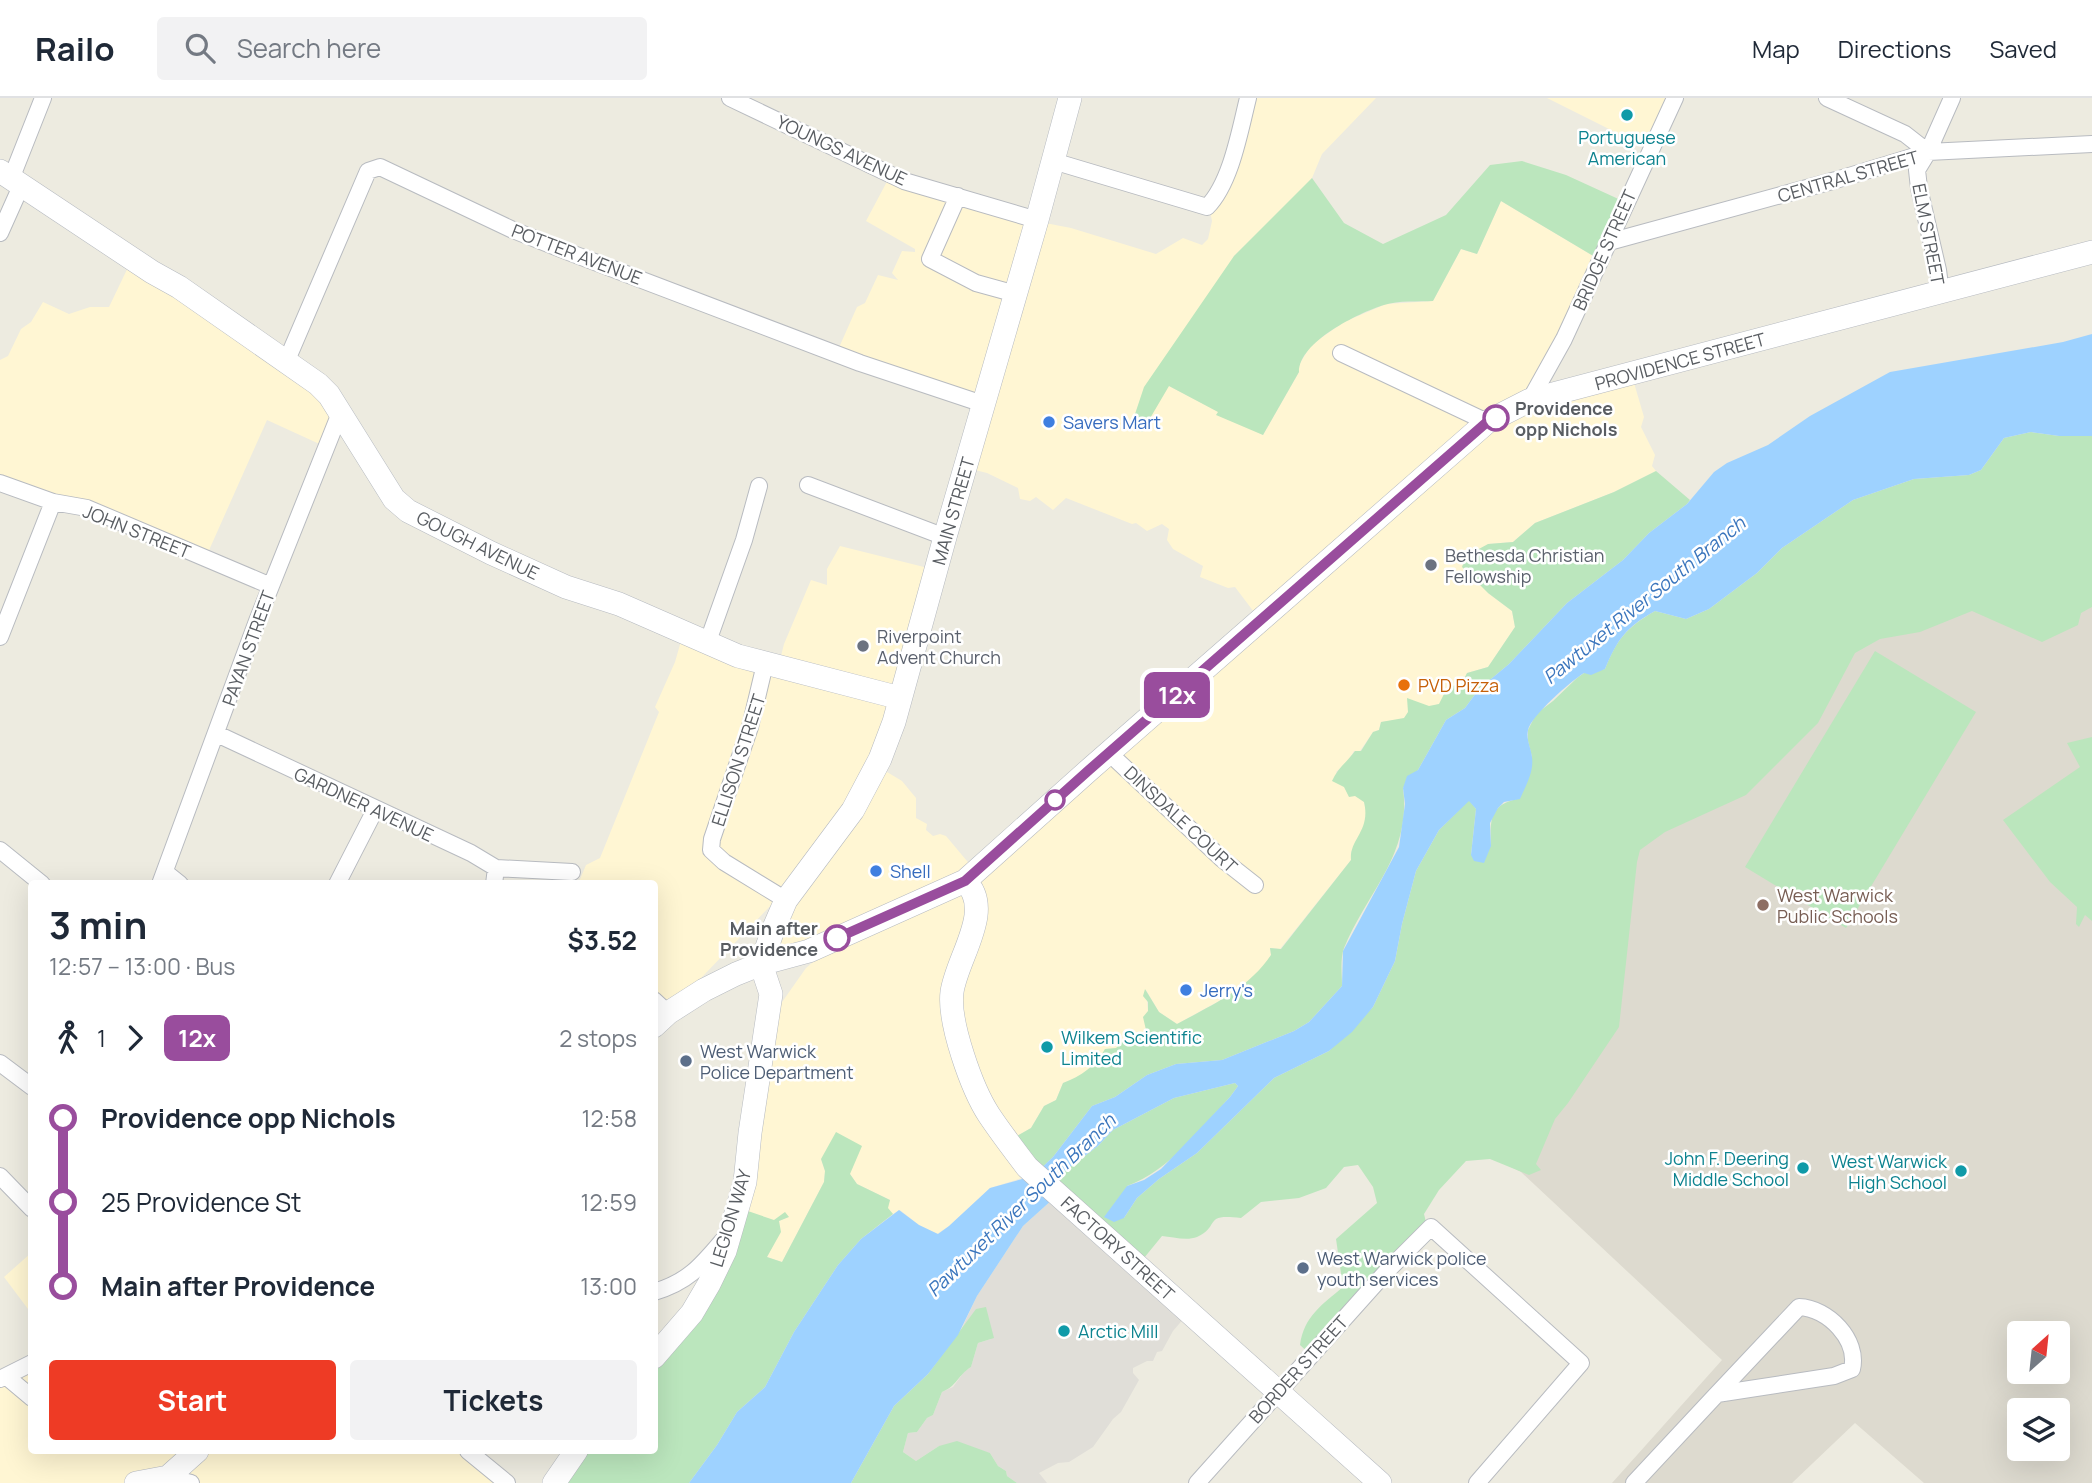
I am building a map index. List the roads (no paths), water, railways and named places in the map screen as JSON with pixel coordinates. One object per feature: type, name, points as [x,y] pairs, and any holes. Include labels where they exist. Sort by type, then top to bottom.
[{"type":"main road","name":"MAIN STREET","points":[[786,900],[863,793],[880,759],[900,698],[1070,98]]},
{"type":"main road","name":"GOUGH AVENUE","points":[[11,179],[287,360],[329,395],[394,499],[408,511],[566,587],[619,604],[738,656],[900,698]]},
{"type":"main road","name":"PROVIDENCE STREET","points":[[659,1013],[761,964],[809,951],[965,881],[1487,422],[1530,400],[2092,252]]},
{"type":"main road","name":"FACTORY STREET","points":[[965,881],[975,890],[978,911],[952,992],[954,1025],[968,1069],[987,1112],[1027,1167],[1380,1483]]},
{"type":"main road","points":[[761,964],[786,900]]},
{"type":"main road","name":"LEGION WAY","points":[[658,1352],[692,1313],[709,1284],[725,1251],[745,1182],[772,995],[761,964]]},
{"type":"main road","points":[[136,1483],[167,1480],[194,1454]]},
{"type":"main road","points":[[554,1483],[574,1454]]},
{"type":"street","points":[[0,233],[11,179],[43,98]]},
{"type":"street","name":"YOUNGS AVENUE","points":[[730,98],[904,181],[1037,220]]},
{"type":"street","points":[[1053,161],[1208,207],[1214,201],[1228,169],[1248,98]]},
{"type":"street","name":"BRIDGE STREET","points":[[1530,400],[1564,339],[1675,98]]},
{"type":"street","points":[[1827,98],[1905,134],[1928,152]]},
{"type":"street","name":"ELM STREET","points":[[1941,293],[1917,170],[1952,98]]},
{"type":"street","name":"CENTRAL STREET","points":[[1609,242],[1928,152],[2092,144]]},
{"type":"street","name":"POTTER AVENUE","points":[[287,360],[362,185],[369,171],[380,167],[513,230],[571,253],[860,363],[984,404]]},
{"type":"street","points":[[958,196],[930,259],[976,283],[1016,294]]},
{"type":"street","points":[[1341,353],[1487,422]]},
{"type":"street","name":"PAYAN STREET","points":[[162,878],[271,586],[340,413]]},
{"type":"street","name":"JOHN STREET","points":[[0,483],[53,502],[98,512],[271,586]]},
{"type":"street","points":[[808,485],[945,537]]},
{"type":"street","points":[[707,644],[744,540],[759,486]]},
{"type":"street","points":[[0,637],[53,502]]},
{"type":"street","name":"ELLISON STREET","points":[[765,664],[750,727],[712,839],[711,850],[724,862],[786,900]]},
{"type":"street","name":"GARDNER AVENUE","points":[[217,734],[471,853],[495,876]]},
{"type":"street","name":"DINSDALE COURT","points":[[1109,752],[1222,859],[1255,885]]},
{"type":"street","points":[[339,880],[375,810]]},
{"type":"street","points":[[0,850],[38,880]]},
{"type":"street","points":[[495,876],[572,872]]},
{"type":"street","points":[[0,1063],[28,1084]]},
{"type":"street","points":[[0,1176],[28,1205]]},
{"type":"street","name":"BORDER STREET","points":[[1197,1483],[1386,1272],[1431,1227],[1581,1363],[1477,1483]]},
{"type":"street","points":[[658,1291],[672,1287],[694,1274],[729,1234]]},
{"type":"street","points":[[1634,1483],[1717,1394],[1799,1307],[1809,1308],[1835,1323],[1849,1343],[1854,1359],[1852,1369],[1834,1376],[1717,1394]]},
{"type":"street","points":[[28,1365],[4,1378],[28,1395]]},
{"type":"street","points":[[472,1454],[508,1483]]},
{"type":"street","points":[[480,1483],[491,1470]]},
{"type":"street","points":[[167,1480],[191,1483]]},
{"type":"water","name":"Pawtuxet River South Branch","points":[[2092,334],[2092,436],[2059,436],[2031,432],[2004,438],[1981,470],[1969,475],[1914,479],[1853,500],[1782,548],[1757,573],[1709,609],[1686,619],[1655,611],[1645,617],[1624,635],[1605,669],[1591,675],[1584,673],[1552,699],[1536,716],[1528,730],[1532,763],[1529,778],[1520,799],[1504,802],[1490,823],[1491,846],[1484,863],[1474,861],[1471,855],[1476,809],[1469,801],[1439,830],[1416,871],[1395,961],[1373,1007],[1352,1032],[1329,1051],[1274,1078],[1197,1153],[1137,1198],[1124,1218],[1114,1222],[1104,1217],[1127,1186],[1144,1180],[1161,1169],[1230,1097],[1238,1086],[1235,1083],[1174,1098],[1113,1130],[1098,1146],[1062,1173],[1053,1199],[1023,1226],[977,1296],[958,1335],[928,1374],[894,1406],[851,1483],[689,1483],[737,1412],[765,1387],[794,1332],[838,1265],[861,1239],[899,1210],[919,1225],[938,1234],[990,1188],[1033,1176],[1053,1157],[1092,1106],[1115,1097],[1147,1075],[1176,1064],[1222,1060],[1294,1031],[1309,1022],[1342,986],[1343,951],[1399,847],[1405,804],[1403,788],[1407,776],[1418,770],[1446,720],[1465,708],[1479,689],[1509,664],[1567,603],[1623,560],[1649,533],[1687,504],[1714,472],[1727,463],[1768,445],[1810,416],[1890,372],[2063,342]]},
{"type":"place","name":"Portuguese American","points":[[1627,115]]},
{"type":"place","name":"Providence opp Nichols","points":[[1496,418]]},
{"type":"place","name":"Savers Mart","points":[[1049,422]]},
{"type":"place","name":"Bethesda Christian Fellowship","points":[[1431,565]]},
{"type":"place","name":"Riverpoint Advent Church","points":[[863,646]]},
{"type":"place","name":"PVD Pizza","points":[[1404,685]]},
{"type":"place","name":"Shell","points":[[876,871]]},
{"type":"place","name":"West Warwick Public Schools","points":[[1763,905]]},
{"type":"place","name":"Main after Providence","points":[[837,938]]},
{"type":"place","name":"Jerry's","points":[[1186,990]]},
{"type":"place","name":"Wilkem Scientific Limited","points":[[1047,1047]]},
{"type":"place","name":"West Warwick Police Department","points":[[686,1061]]},
{"type":"place","name":"John F. Deering Middle School","points":[[1803,1168]]},
{"type":"place","name":"West Warwick High School","points":[[1961,1171]]},
{"type":"place","name":"West Warwick police youth services","points":[[1303,1268]]},
{"type":"place","name":"Arctic Mill","points":[[1064,1331]]}]
